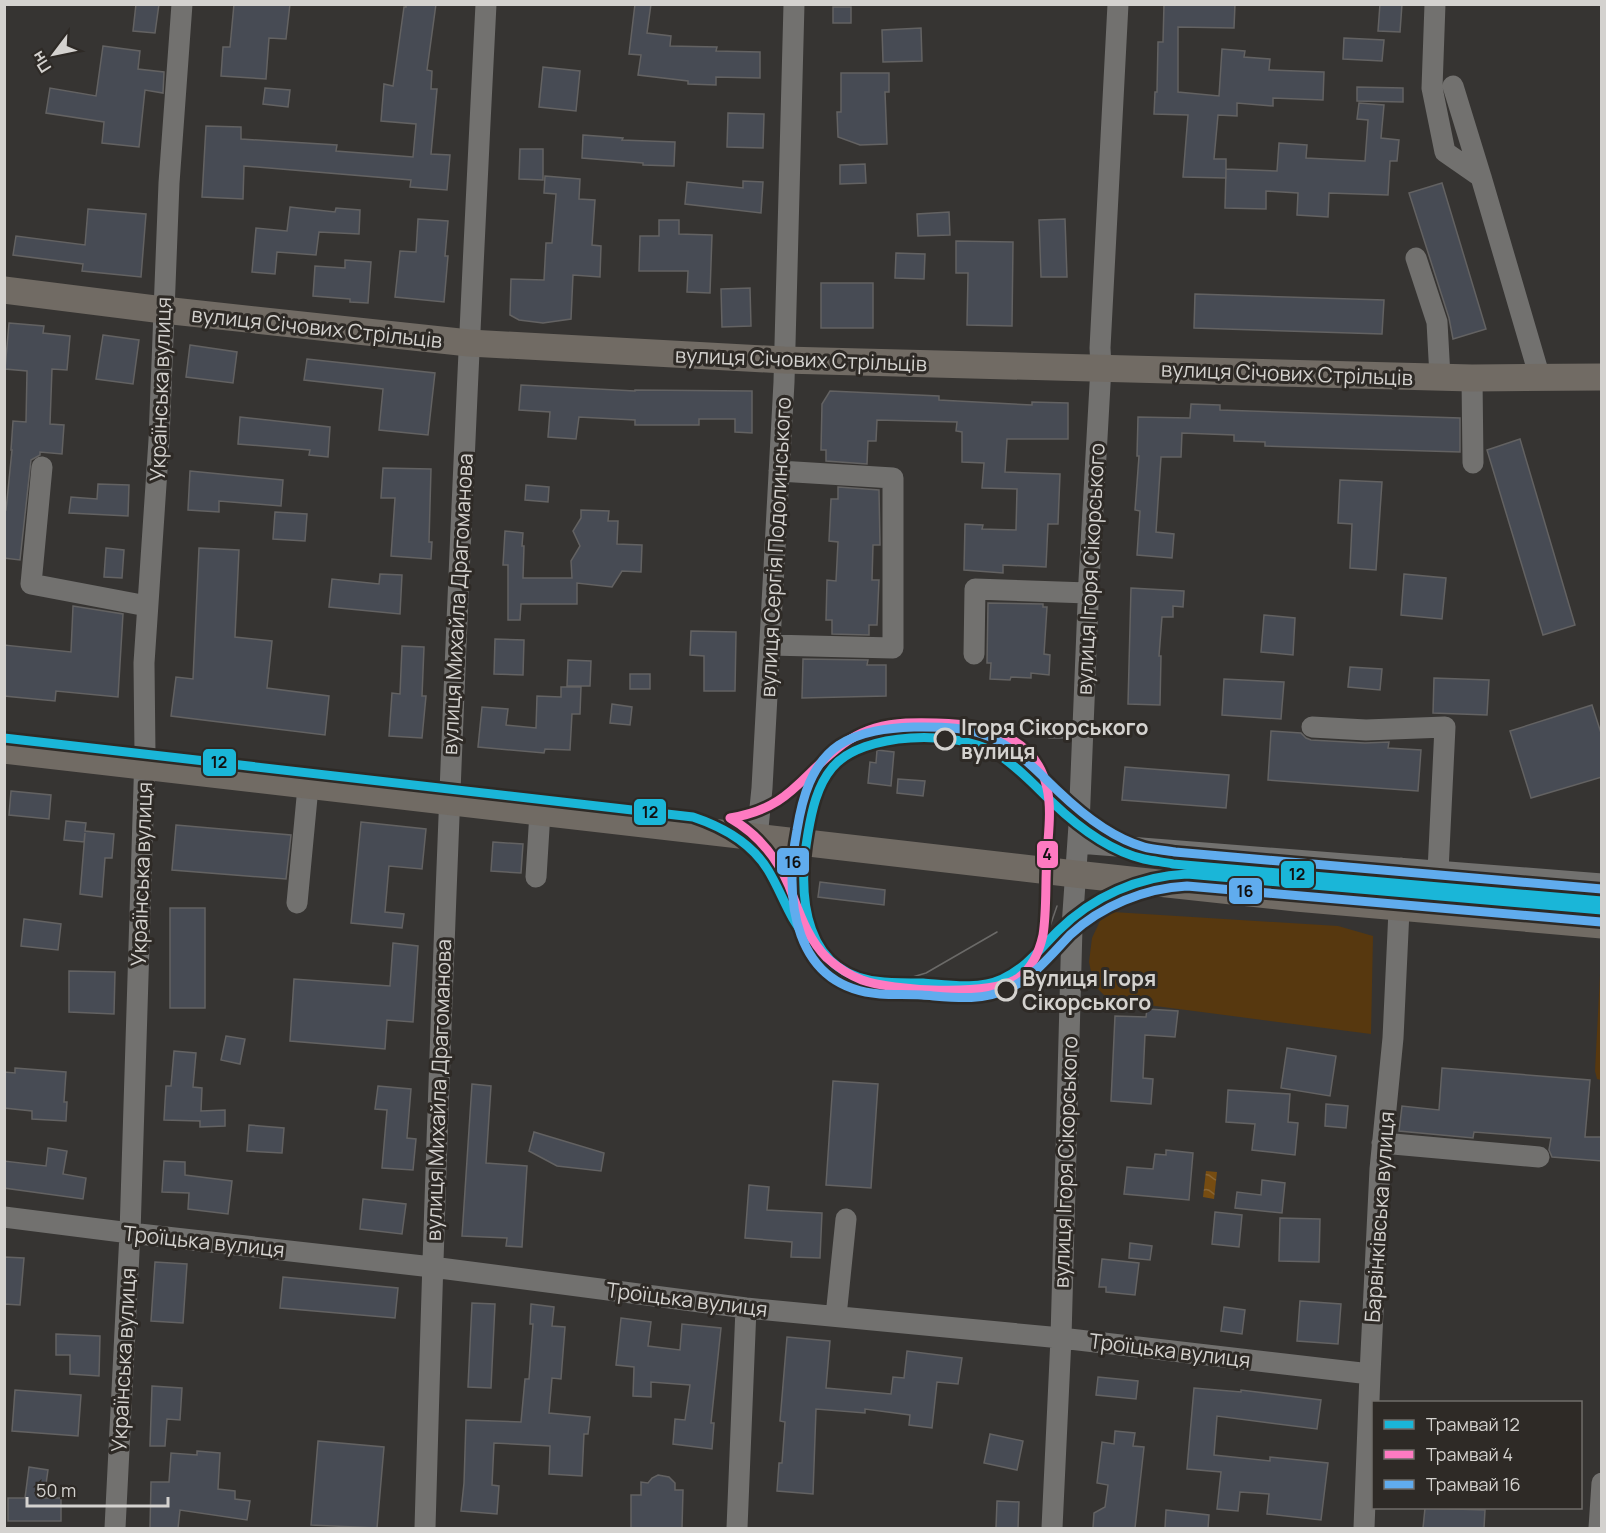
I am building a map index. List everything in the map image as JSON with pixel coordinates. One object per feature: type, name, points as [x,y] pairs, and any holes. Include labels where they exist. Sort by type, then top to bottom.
[{"type":"main road","name":"вулиця Січових Стрільців","points":[[4,290],[163,310],[469,343],[784,360],[1472,378],[1602,377]]},
{"type":"main road","points":[[4,750],[308,787],[449,801],[1076,874],[1602,925]]},
{"type":"street","name":"Українська вулиця","points":[[115,1528],[130,1233],[144,767],[144,663],[159,440],[169,183],[182,4]]},
{"type":"street","name":"вулиця Михайла Драгоманова","points":[[425,1528],[449,801],[486,4]]},
{"type":"street","name":"вулиця Сергія Подолинського","points":[[757,838],[762,788],[784,360],[794,4]]},
{"type":"street","name":"вулиця Ігоря Сікорського","points":[[1052,1528],[1061,1338],[1071,950],[1118,4]]},
{"type":"street","points":[[1435,4],[1432,88],[1445,152],[1481,177]]},
{"type":"street","points":[[1453,86],[1540,378]]},
{"type":"street","points":[[1416,258],[1437,322],[1440,377]]},
{"type":"street","points":[[1472,378],[1473,463]]},
{"type":"street","points":[[42,467],[31,584],[147,606]]},
{"type":"street","points":[[770,645],[893,648],[893,478],[779,471]]},
{"type":"street","points":[[974,654],[975,589],[1088,593]]},
{"type":"street","points":[[1312,727],[1366,730],[1445,727],[1438,871]]},
{"type":"street","points":[[297,903],[308,787]]},
{"type":"street","points":[[536,877],[540,812]]},
{"type":"street","points":[[1078,843],[1602,884]]},
{"type":"street","name":"Барвінківська вулиця","points":[[1364,1528],[1382,1143],[1393,1038],[1401,868]]},
{"type":"street","points":[[1382,1143],[1539,1157]]},
{"type":"street","name":"Троїцька вулиця","points":[[4,1217],[432,1267],[746,1308],[1061,1338],[1370,1374]]},
{"type":"street","points":[[836,1317],[846,1219]]},
{"type":"street","points":[[736,1528],[746,1308]]},
{"type":"street","points":[[1599,1528],[1602,1483]]},
{"type":"shaded area","points":[[1113,912],[1338,926],[1373,936],[1371,1034],[1109,1000],[1094,985],[1089,962],[1092,938],[1100,921]]},
{"type":"shaded area","points":[[1601,955],[1601,1080],[1597,1079],[1595,1071]]},
{"type":"water","points":[[1206,1171],[1217,1172],[1214,1199],[1203,1197]]},
{"type":"building","points":[[136,4],[159,4],[155,33],[133,31]]},
{"type":"building","points":[[234,4],[290,4],[286,39],[269,38],[266,79],[221,76],[223,47],[230,47]]},
{"type":"building","points":[[406,4],[436,4],[427,70],[432,71],[431,89],[437,89],[431,154],[450,155],[447,190],[410,187],[411,180],[244,166],[243,199],[202,197],[206,126],[241,127],[241,139],[337,145],[336,151],[413,157],[416,124],[381,121],[384,84],[393,86]]},
{"type":"building","points":[[635,4],[651,4],[647,33],[671,36],[670,46],[717,47],[716,51],[760,52],[760,78],[716,77],[716,85],[688,84],[688,81],[638,75],[641,55],[629,54]]},
{"type":"building","points":[[1164,4],[1235,4],[1234,28],[1178,27],[1178,92],[1219,96],[1222,49],[1245,51],[1244,57],[1270,59],[1269,70],[1324,72],[1323,100],[1273,98],[1273,106],[1237,103],[1237,116],[1218,115],[1214,159],[1226,159],[1226,178],[1183,177],[1188,115],[1154,114],[1158,42],[1163,42]]},
{"type":"building","points":[[1380,4],[1402,4],[1400,32],[1378,31]]},
{"type":"building","points":[[833,7],[851,7],[851,23],[833,23]]},
{"type":"building","points":[[921,28],[922,61],[883,62],[882,30]]},
{"type":"building","points":[[1344,38],[1384,40],[1382,61],[1343,59]]},
{"type":"building","points":[[103,46],[140,51],[138,69],[164,72],[163,93],[145,90],[139,147],[102,143],[104,122],[46,113],[50,88],[96,96]]},
{"type":"building","points":[[543,67],[580,71],[576,111],[539,107]]},
{"type":"building","points":[[841,73],[889,73],[889,92],[885,92],[887,144],[860,145],[838,137],[837,112],[841,112]]},
{"type":"building","points":[[1357,87],[1403,88],[1403,102],[1357,101]]},
{"type":"building","points":[[265,88],[290,90],[288,107],[263,104]]},
{"type":"building","points":[[1359,103],[1384,105],[1381,138],[1399,140],[1397,161],[1390,161],[1388,195],[1329,193],[1328,217],[1297,215],[1298,193],[1266,191],[1266,209],[1225,208],[1226,169],[1277,171],[1279,143],[1307,145],[1306,158],[1365,161],[1368,120],[1357,119]]},
{"type":"building","points":[[728,113],[764,114],[763,148],[727,147]]},
{"type":"building","points":[[583,135],[623,138],[622,140],[675,142],[674,166],[582,158]]},
{"type":"building","points":[[520,149],[543,149],[543,180],[519,179]]},
{"type":"building","points":[[865,164],[866,183],[840,184],[840,165]]},
{"type":"building","points":[[545,176],[580,179],[579,199],[595,200],[592,245],[601,246],[600,277],[573,275],[571,319],[543,323],[519,320],[510,315],[511,279],[544,280],[546,243],[552,243],[556,194],[544,193]]},
{"type":"building","points":[[743,181],[763,182],[761,213],[685,204],[687,182],[743,188]]},
{"type":"building","points":[[1442,183],[1486,329],[1453,339],[1449,318],[1409,193]]},
{"type":"building","points":[[290,207],[335,212],[336,208],[360,210],[359,234],[319,232],[316,255],[277,252],[275,274],[252,272],[256,228],[287,231]]},
{"type":"building","points":[[88,209],[146,214],[141,277],[82,271],[83,264],[13,255],[16,236],[85,245]]},
{"type":"building","points":[[949,212],[950,235],[918,236],[917,214]]},
{"type":"building","points":[[418,219],[448,221],[444,302],[395,297],[400,251],[416,252]]},
{"type":"building","points":[[1065,219],[1067,277],[1041,277],[1039,220]]},
{"type":"building","points":[[659,220],[679,220],[679,234],[712,235],[710,293],[687,292],[688,271],[639,271],[640,236],[659,236]]},
{"type":"building","points":[[956,241],[1013,242],[1012,326],[967,325],[968,273],[956,273]]},
{"type":"building","points":[[896,253],[925,254],[924,279],[895,278]]},
{"type":"building","points":[[345,260],[371,262],[368,303],[313,296],[315,266],[345,268]]},
{"type":"building","points":[[821,283],[873,283],[873,328],[821,328]]},
{"type":"building","points":[[750,288],[751,326],[722,327],[721,289]]},
{"type":"building","points":[[1195,294],[1384,300],[1382,334],[1194,328]]},
{"type":"building","points":[[9,323],[44,326],[43,333],[70,336],[67,370],[52,369],[50,424],[64,425],[62,454],[40,452],[40,455],[31,460],[20,560],[4,558],[4,510],[6,510],[13,421],[26,422],[27,371],[5,369]]},
{"type":"building","points":[[103,335],[139,340],[133,384],[96,379]]},
{"type":"building","points":[[190,345],[237,352],[233,383],[186,377]]},
{"type":"building","points":[[307,359],[435,373],[428,435],[379,430],[383,389],[304,380]]},
{"type":"building","points":[[521,385],[635,391],[752,391],[752,433],[735,432],[735,419],[699,419],[699,425],[635,425],[635,420],[579,417],[576,439],[548,437],[550,412],[519,410]]},
{"type":"building","points":[[830,391],[939,396],[939,400],[1032,405],[1032,402],[1068,403],[1068,439],[1007,439],[1005,472],[1060,474],[1058,524],[1048,524],[1046,567],[1003,565],[1003,573],[964,570],[965,524],[983,525],[982,529],[1016,530],[1017,489],[982,488],[984,463],[962,462],[962,432],[956,431],[957,422],[877,420],[876,441],[868,441],[867,464],[826,461],[826,450],[821,450],[822,404]]},
{"type":"building","points":[[1191,404],[1220,405],[1220,410],[1460,418],[1460,452],[1265,446],[1265,442],[1234,441],[1234,435],[1182,433],[1181,457],[1161,457],[1156,532],[1174,534],[1172,558],[1137,555],[1140,511],[1135,510],[1139,456],[1137,456],[1138,417],[1190,418]]},
{"type":"building","points":[[240,417],[330,427],[328,457],[309,455],[310,450],[238,444]]},
{"type":"building","points":[[1520,439],[1575,625],[1543,635],[1487,450]]},
{"type":"building","points":[[383,468],[431,469],[429,542],[432,542],[431,559],[391,556],[395,498],[381,498]]},
{"type":"building","points":[[190,471],[283,480],[281,506],[219,501],[219,512],[188,510]]},
{"type":"building","points":[[1340,480],[1382,482],[1376,570],[1350,568],[1352,524],[1338,523]]},
{"type":"building","points":[[98,484],[129,485],[128,516],[69,513],[71,497],[97,499]]},
{"type":"building","points":[[526,485],[549,487],[548,502],[525,500]]},
{"type":"building","points":[[838,487],[879,490],[880,545],[873,545],[872,580],[879,580],[877,625],[869,625],[869,635],[832,634],[832,620],[826,620],[827,580],[836,581],[838,542],[829,541],[831,499],[838,499]]},
{"type":"building","points":[[581,510],[609,511],[608,521],[618,521],[617,544],[642,545],[641,572],[622,571],[612,587],[577,583],[577,604],[521,604],[520,620],[508,620],[508,565],[503,565],[505,531],[523,533],[523,578],[572,578],[571,561],[580,546],[573,531],[581,518]]},
{"type":"building","points":[[275,512],[307,514],[305,541],[273,539]]},
{"type":"building","points":[[106,548],[124,550],[122,578],[104,577]]},
{"type":"building","points":[[199,548],[239,550],[235,637],[272,641],[267,688],[329,696],[325,735],[171,716],[176,677],[193,679]]},
{"type":"building","points":[[380,574],[402,575],[400,614],[329,607],[332,579],[379,584]]},
{"type":"building","points":[[1404,574],[1446,578],[1442,619],[1401,615]]},
{"type":"building","points":[[1131,588],[1184,591],[1183,607],[1173,606],[1173,617],[1162,617],[1159,656],[1161,656],[1160,705],[1128,704]]},
{"type":"building","points":[[988,603],[1043,604],[1043,607],[1047,607],[1044,654],[1050,655],[1049,675],[1031,673],[1031,678],[990,679],[991,663],[987,663]]},
{"type":"building","points":[[73,606],[123,614],[118,697],[56,691],[55,701],[4,696],[4,645],[71,652]]},
{"type":"building","points":[[1264,615],[1295,618],[1293,655],[1261,652]]},
{"type":"building","points":[[691,631],[736,632],[735,691],[704,691],[704,656],[690,655]]},
{"type":"building","points":[[495,639],[524,640],[523,675],[494,674]]},
{"type":"building","points":[[402,646],[424,647],[422,696],[426,696],[422,738],[389,736],[392,693],[400,694]]},
{"type":"building","points":[[803,659],[868,660],[867,665],[886,665],[886,696],[802,698]]},
{"type":"building","points":[[568,660],[591,661],[590,686],[567,686]]},
{"type":"building","points":[[1350,667],[1382,669],[1380,690],[1348,687]]},
{"type":"building","points":[[630,674],[650,674],[650,689],[630,689]]},
{"type":"building","points":[[1434,678],[1489,680],[1487,715],[1433,713]]},
{"type":"building","points":[[1224,679],[1284,682],[1281,719],[1222,715]]},
{"type":"building","points":[[561,687],[581,687],[580,714],[572,714],[570,750],[545,749],[544,753],[478,747],[482,707],[508,709],[506,725],[536,728],[537,696],[561,697]]},
{"type":"building","points":[[612,704],[632,707],[630,725],[610,723]]},
{"type":"building","points":[[1592,705],[1602,736],[1602,777],[1531,798],[1510,731]]},
{"type":"building","points":[[1050,723],[1063,723],[1070,731],[1063,738],[1049,738]]},
{"type":"building","points":[[1271,731],[1301,733],[1311,740],[1389,742],[1388,748],[1421,750],[1418,791],[1268,780]]},
{"type":"building","points":[[877,750],[894,752],[891,786],[868,783],[870,762],[876,763]]},
{"type":"building","points":[[1125,767],[1229,775],[1226,808],[1122,800]]},
{"type":"building","points":[[898,779],[925,781],[923,796],[897,793]]},
{"type":"building","points":[[11,791],[51,795],[49,819],[9,815]]},
{"type":"building","points":[[66,821],[86,823],[85,831],[114,834],[112,858],[105,858],[102,897],[80,894],[85,833],[84,842],[64,840]]},
{"type":"building","points":[[361,822],[426,829],[422,869],[389,866],[385,912],[404,914],[402,928],[351,923]]},
{"type":"building","points":[[176,825],[291,835],[286,879],[172,870]]},
{"type":"building","points":[[493,842],[523,844],[521,873],[491,871]]},
{"type":"building","points":[[820,882],[885,890],[884,905],[818,897]]},
{"type":"building","points":[[170,908],[205,908],[205,1008],[170,1008]]},
{"type":"building","points":[[24,919],[61,924],[58,950],[21,946]]},
{"type":"building","points":[[393,943],[418,946],[413,1022],[387,1020],[385,1049],[290,1041],[294,979],[390,986]]},
{"type":"building","points":[[69,971],[115,972],[114,1014],[69,1012]]},
{"type":"building","points":[[1147,1009],[1178,1011],[1175,1037],[1145,1035],[1143,1078],[1153,1079],[1151,1104],[1111,1101],[1115,1016],[1146,1017]]},
{"type":"building","points":[[226,1036],[245,1039],[240,1064],[221,1060]]},
{"type":"building","points":[[1287,1048],[1336,1056],[1330,1096],[1281,1088]]},
{"type":"building","points":[[174,1051],[196,1053],[193,1087],[202,1088],[201,1111],[225,1110],[225,1126],[200,1127],[200,1121],[164,1120],[166,1086],[171,1086]]},
{"type":"building","points":[[15,1068],[66,1072],[64,1102],[67,1102],[66,1121],[32,1119],[32,1111],[4,1108],[4,1072],[15,1073]]},
{"type":"building","points":[[1442,1068],[1590,1080],[1585,1137],[1602,1137],[1602,1161],[1552,1157],[1549,1150],[1551,1138],[1474,1132],[1473,1138],[1399,1131],[1402,1106],[1439,1110]]},
{"type":"building","points":[[833,1081],[878,1084],[871,1188],[826,1185]]},
{"type":"building","points":[[472,1084],[491,1086],[486,1163],[527,1166],[522,1247],[506,1246],[507,1238],[462,1236]]},
{"type":"building","points":[[378,1086],[411,1089],[407,1138],[416,1139],[413,1170],[382,1168],[387,1110],[375,1109]]},
{"type":"building","points":[[1228,1090],[1290,1094],[1288,1122],[1298,1123],[1295,1155],[1252,1150],[1255,1124],[1226,1122]]},
{"type":"building","points":[[1326,1104],[1348,1106],[1346,1128],[1325,1126]]},
{"type":"building","points":[[249,1125],[284,1128],[282,1153],[247,1151]]},
{"type":"building","points":[[534,1132],[604,1153],[601,1171],[557,1166],[529,1151]]},
{"type":"building","points":[[48,1148],[67,1151],[63,1174],[86,1178],[83,1199],[4,1188],[4,1161],[46,1166]]},
{"type":"building","points":[[1166,1150],[1193,1153],[1189,1200],[1124,1194],[1127,1167],[1153,1169],[1155,1154],[1166,1155]]},
{"type":"building","points":[[164,1161],[185,1162],[185,1175],[232,1181],[228,1214],[188,1209],[189,1193],[162,1192]]},
{"type":"building","points":[[1262,1180],[1285,1183],[1282,1213],[1235,1208],[1237,1192],[1261,1195]]},
{"type":"building","points":[[749,1185],[769,1187],[767,1210],[822,1213],[820,1258],[791,1257],[792,1242],[745,1238]]},
{"type":"building","points":[[363,1199],[406,1204],[402,1234],[360,1229]]},
{"type":"building","points":[[1215,1212],[1242,1215],[1239,1247],[1212,1244]]},
{"type":"building","points":[[1280,1218],[1320,1219],[1319,1262],[1279,1261]]},
{"type":"building","points":[[1130,1243],[1152,1246],[1150,1260],[1129,1258]]},
{"type":"building","points":[[4,1257],[24,1258],[20,1305],[4,1304]]},
{"type":"building","points":[[1102,1259],[1139,1263],[1135,1295],[1106,1292],[1106,1287],[1099,1287]]},
{"type":"building","points":[[155,1262],[187,1264],[183,1323],[151,1321]]},
{"type":"building","points":[[283,1277],[398,1288],[395,1318],[280,1308]]},
{"type":"building","points":[[1300,1301],[1341,1304],[1338,1344],[1297,1341]]},
{"type":"building","points":[[472,1303],[495,1304],[491,1388],[468,1387]]},
{"type":"building","points":[[531,1304],[554,1307],[552,1326],[565,1327],[561,1379],[552,1378],[549,1413],[590,1417],[588,1434],[584,1434],[582,1476],[549,1474],[550,1446],[494,1443],[492,1485],[499,1486],[497,1514],[461,1511],[466,1420],[521,1422],[525,1379],[529,1379],[533,1324],[530,1324]]},
{"type":"building","points":[[1224,1307],[1245,1310],[1242,1334],[1221,1331]]},
{"type":"building","points":[[621,1318],[651,1322],[648,1346],[680,1350],[682,1324],[721,1328],[711,1423],[714,1423],[712,1449],[673,1444],[675,1419],[685,1420],[690,1385],[651,1382],[651,1397],[633,1396],[634,1367],[616,1365]]},
{"type":"building","points":[[56,1334],[100,1336],[99,1376],[70,1374],[70,1355],[56,1355]]},
{"type":"building","points":[[787,1337],[830,1341],[826,1388],[891,1394],[893,1377],[904,1378],[907,1351],[962,1358],[958,1384],[937,1382],[932,1428],[909,1425],[910,1415],[865,1409],[865,1413],[816,1409],[813,1494],[777,1491],[785,1422],[780,1421]]},
{"type":"building","points":[[1098,1377],[1138,1381],[1136,1399],[1096,1395]]},
{"type":"building","points":[[152,1386],[182,1388],[180,1420],[167,1419],[165,1446],[150,1446]]},
{"type":"building","points":[[1194,1388],[1241,1392],[1241,1390],[1321,1400],[1317,1429],[1217,1416],[1214,1455],[1270,1461],[1270,1457],[1328,1463],[1321,1520],[1267,1514],[1269,1494],[1240,1492],[1238,1511],[1217,1509],[1221,1472],[1187,1469]]},
{"type":"building","points":[[15,1390],[81,1395],[78,1436],[12,1431]]},
{"type":"building","points":[[1115,1431],[1135,1433],[1133,1446],[1144,1447],[1135,1528],[1093,1528],[1094,1513],[1105,1507],[1108,1485],[1097,1483],[1102,1442],[1114,1444]]},
{"type":"building","points":[[990,1434],[1023,1441],[1017,1470],[984,1463]]},
{"type":"building","points":[[318,1441],[384,1447],[377,1528],[311,1525]]},
{"type":"building","points":[[197,1451],[220,1453],[218,1489],[235,1491],[235,1499],[250,1501],[247,1520],[180,1510],[178,1528],[150,1528],[151,1482],[169,1482],[171,1453],[197,1455]]},
{"type":"building","points":[[29,1467],[48,1470],[44,1498],[61,1498],[61,1521],[8,1521],[8,1498],[25,1498]]},
{"type":"building","points":[[658,1475],[669,1477],[675,1483],[675,1490],[683,1490],[682,1528],[631,1528],[631,1495],[641,1495],[641,1482],[648,1483]]},
{"type":"building","points":[[997,1501],[1019,1502],[1018,1528],[996,1528]]},
{"type":"building","points":[[1425,1509],[1485,1510],[1484,1528],[1423,1528]]},
{"type":"building","points":[[1166,1510],[1209,1515],[1208,1528],[1165,1528]]},
{"type":"tram line","name":"4","points":[[906,723],[970,726],[991,731],[1027,750],[1039,767],[1047,788],[1049,805],[1043,935],[1034,960],[1015,980],[1001,985],[962,990],[916,989],[876,984],[862,980],[839,968],[814,942],[784,875],[772,856],[758,839],[730,818],[752,813],[783,797],[833,752],[855,736],[876,728],[906,723]]},
{"type":"tram line","name":"16","points":[[1601,922],[1187,886],[1171,887],[1124,900],[1095,915],[1070,935],[1042,965],[1008,989],[987,996],[965,998],[880,994],[851,988],[828,975],[812,957],[801,935],[792,884],[793,857],[805,794],[815,772],[829,753],[847,740],[866,733],[894,728],[933,727],[981,733],[1000,742],[1026,761],[1067,800],[1098,824],[1120,838],[1148,848],[1602,889]]},
{"type":"tram line","name":"12","points":[[4,738],[693,817],[725,831],[753,851],[768,870],[795,923],[807,939]]},
{"type":"tram line","name":"12","points":[[1602,901],[1173,864],[1144,859],[1106,844],[1083,828],[996,753],[958,740],[935,738],[887,741],[865,747],[846,756],[832,768],[822,783],[816,799],[805,857],[804,882],[806,907],[812,929],[821,949],[836,965],[857,977],[884,982],[953,986],[983,985],[1010,975],[1086,908],[1117,890],[1169,876],[1187,874],[1602,910]]},
{"type":"tram line","points":[[1034,956],[1048,932],[1057,906]]},
{"type":"tram line","points":[[896,982],[926,973],[997,932]]},
{"type":"place","name":"Ігоря Сікорського вулиця","points":[[945,739]]},
{"type":"place","name":"Вулиця Ігоря Сікорського","points":[[1006,990]]}]
